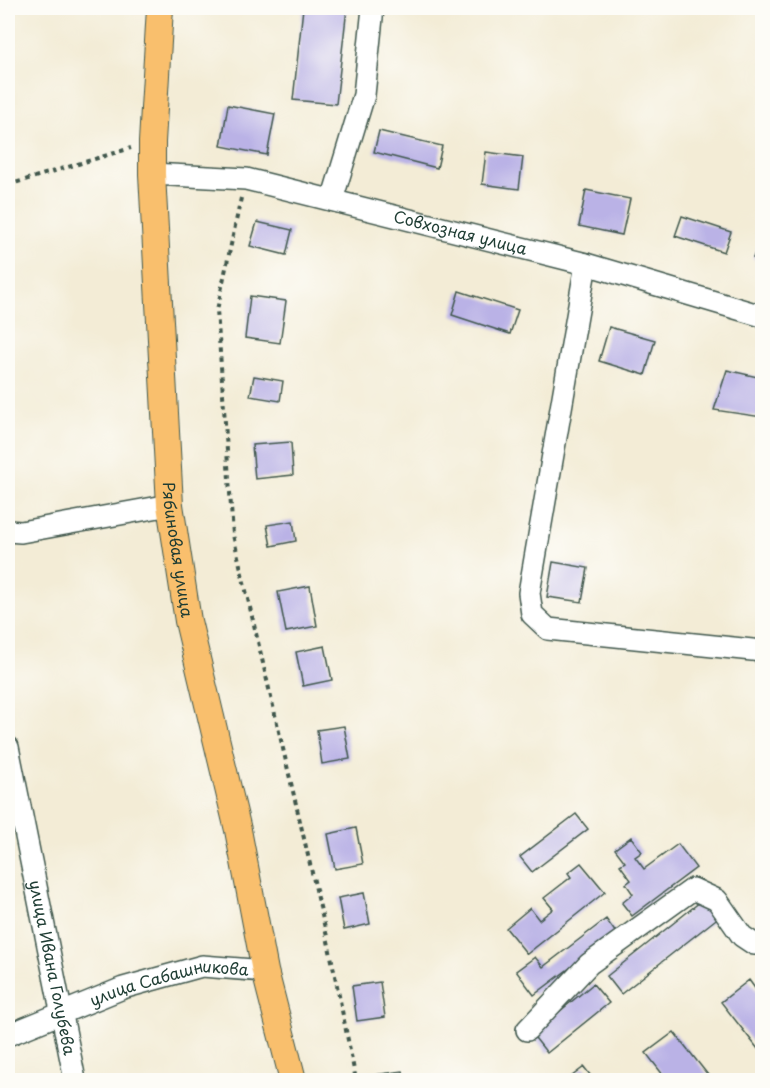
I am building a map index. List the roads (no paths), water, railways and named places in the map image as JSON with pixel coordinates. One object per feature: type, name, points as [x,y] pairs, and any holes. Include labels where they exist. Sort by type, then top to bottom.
[{"type":"main road","name":"Рябиновая улица","points":[[160,8],[152,174],[170,505],[188,621],[238,830],[265,970],[294,1080]]},
{"type":"street","points":[[332,200],[364,95],[373,8]]},
{"type":"street","name":"Совхозная улица","points":[[152,174],[246,179],[586,264],[762,316]]},
{"type":"street","points":[[586,264],[528,593],[532,614],[548,629],[762,651]]},
{"type":"street","points":[[8,531],[21,532],[170,505]]},
{"type":"street","name":"улица Ивана Голубева","points":[[8,747],[75,1080]]},
{"type":"street","points":[[527,1030],[589,964],[693,889],[717,900],[742,936],[760,947]]},
{"type":"street","name":"улица Сабашникова","points":[[8,1035],[123,988],[202,966],[265,970]]}]
